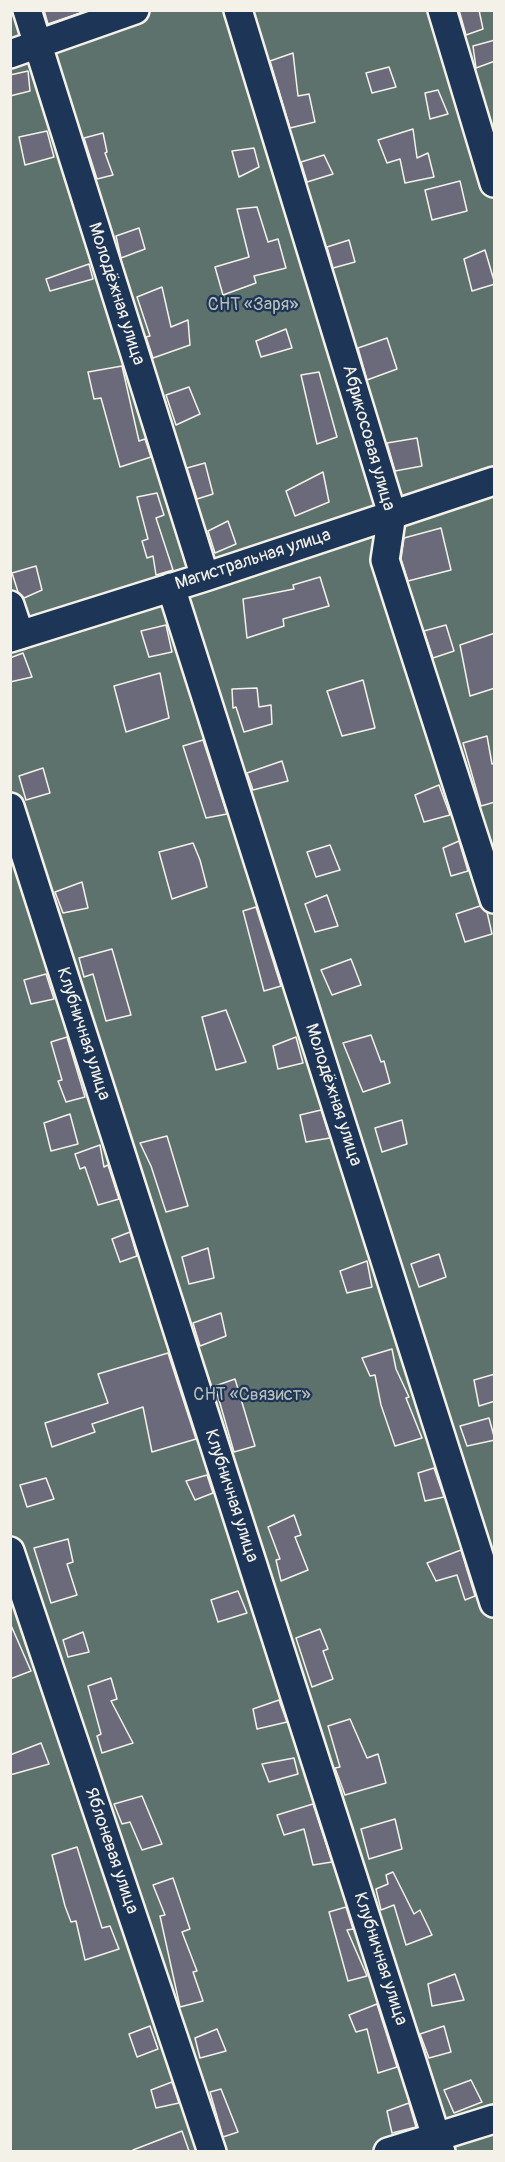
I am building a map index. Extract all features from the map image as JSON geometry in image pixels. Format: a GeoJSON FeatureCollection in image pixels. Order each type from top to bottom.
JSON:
{"type":"FeatureCollection","features":[{"type":"Feature","properties":{"kind":"street","name":"Молодёжная улица"},"geometry":{"type":"LineString","coordinates":[[27,10],[205,577]]}},
{"type":"Feature","properties":{"kind":"street"},"geometry":{"type":"LineString","coordinates":[[10,54],[135,10]]}},
{"type":"Feature","properties":{"kind":"street","name":"Абрикосовая улица"},"geometry":{"type":"LineString","coordinates":[[238,10],[392,514],[385,560],[495,899]]}},
{"type":"Feature","properties":{"kind":"street"},"geometry":{"type":"LineString","coordinates":[[442,10],[495,183]]}},
{"type":"Feature","properties":{"kind":"street","name":"Магистральная улица"},"geometry":{"type":"LineString","coordinates":[[15,636],[205,577],[495,481]]}},
{"type":"Feature","properties":{"kind":"street","name":"Молодёжная улица"},"geometry":{"type":"LineString","coordinates":[[171,587],[495,1603]]}},
{"type":"Feature","properties":{"kind":"street"},"geometry":{"type":"LineString","coordinates":[[10,605],[15,636]]}},
{"type":"Feature","properties":{"kind":"street","name":"Клубничная улица"},"geometry":{"type":"LineString","coordinates":[[10,807],[439,2144]]}},
{"type":"Feature","properties":{"kind":"street","name":"Яблоневая улица"},"geometry":{"type":"LineString","coordinates":[[10,1551],[212,2151]]}},
{"type":"Feature","properties":{"kind":"street"},"geometry":{"type":"LineString","coordinates":[[388,2151],[439,2144],[495,2119]]}},
{"type":"Feature","properties":{"kind":"green space","name":"СНТ «Связист»"},"geometry":{"type":"Polygon","coordinates":[[[11,11],[494,11],[494,2151],[11,2152],[11,11]]]}},
{"type":"Feature","properties":{"kind":"building"},"geometry":{"type":"Polygon","coordinates":[[[44,10],[86,10],[86,11],[48,24],[44,10]]]}},
{"type":"Feature","properties":{"kind":"building"},"geometry":{"type":"Polygon","coordinates":[[[459,10],[479,10],[483,29],[466,35],[459,10]]]}},
{"type":"Feature","properties":{"kind":"building"},"geometry":{"type":"Polygon","coordinates":[[[495,40],[495,61],[476,68],[473,46],[495,40]]]}},
{"type":"Feature","properties":{"kind":"building"},"geometry":{"type":"Polygon","coordinates":[[[293,53],[298,96],[309,94],[315,122],[290,128],[270,61],[293,53]]]}},
{"type":"Feature","properties":{"kind":"building"},"geometry":{"type":"Polygon","coordinates":[[[389,67],[396,87],[372,93],[366,73],[389,67]]]}},
{"type":"Feature","properties":{"kind":"building"},"geometry":{"type":"Polygon","coordinates":[[[28,71],[30,91],[10,96],[10,75],[28,71]]]}},
{"type":"Feature","properties":{"kind":"building"},"geometry":{"type":"Polygon","coordinates":[[[438,90],[448,114],[430,119],[425,93],[438,90]]]}},
{"type":"Feature","properties":{"kind":"building"},"geometry":{"type":"Polygon","coordinates":[[[413,129],[417,158],[428,153],[434,177],[405,183],[400,159],[387,163],[378,140],[413,129]]]}},
{"type":"Feature","properties":{"kind":"building"},"geometry":{"type":"Polygon","coordinates":[[[47,131],[54,157],[25,165],[19,137],[47,131]]]}},
{"type":"Feature","properties":{"kind":"building"},"geometry":{"type":"Polygon","coordinates":[[[103,133],[107,152],[105,153],[113,175],[97,179],[84,138],[103,133]]]}},
{"type":"Feature","properties":{"kind":"building"},"geometry":{"type":"Polygon","coordinates":[[[254,148],[259,167],[239,177],[232,151],[254,148]]]}},
{"type":"Feature","properties":{"kind":"building"},"geometry":{"type":"Polygon","coordinates":[[[324,155],[333,174],[307,182],[301,162],[324,155]]]}},
{"type":"Feature","properties":{"kind":"building"},"geometry":{"type":"Polygon","coordinates":[[[460,181],[467,211],[432,220],[425,190],[460,181]]]}},
{"type":"Feature","properties":{"kind":"building"},"geometry":{"type":"Polygon","coordinates":[[[257,207],[268,242],[278,239],[286,268],[254,276],[256,283],[223,295],[215,267],[249,257],[237,209],[257,207]]]}},
{"type":"Feature","properties":{"kind":"building"},"geometry":{"type":"Polygon","coordinates":[[[139,228],[145,249],[121,258],[116,236],[139,228]]]}},
{"type":"Feature","properties":{"kind":"building"},"geometry":{"type":"Polygon","coordinates":[[[349,240],[355,262],[333,268],[327,247],[349,240]]]}},
{"type":"Feature","properties":{"kind":"building"},"geometry":{"type":"Polygon","coordinates":[[[485,250],[495,284],[472,291],[464,259],[485,250]]]}},
{"type":"Feature","properties":{"kind":"building"},"geometry":{"type":"Polygon","coordinates":[[[89,264],[93,279],[50,291],[46,279],[89,264]]]}},
{"type":"Feature","properties":{"kind":"building"},"geometry":{"type":"Polygon","coordinates":[[[162,287],[171,327],[188,320],[190,345],[153,358],[146,337],[150,336],[137,297],[162,287]]]}},
{"type":"Feature","properties":{"kind":"building"},"geometry":{"type":"Polygon","coordinates":[[[286,329],[292,348],[261,357],[256,341],[286,329]]]}},
{"type":"Feature","properties":{"kind":"building"},"geometry":{"type":"Polygon","coordinates":[[[387,338],[397,369],[367,380],[358,348],[387,338]]]}},
{"type":"Feature","properties":{"kind":"building"},"geometry":{"type":"Polygon","coordinates":[[[122,366],[139,441],[145,439],[151,457],[120,467],[101,398],[94,399],[88,372],[122,366]]]}},
{"type":"Feature","properties":{"kind":"building"},"geometry":{"type":"Polygon","coordinates":[[[319,372],[337,437],[317,444],[301,375],[319,372]]]}},
{"type":"Feature","properties":{"kind":"building"},"geometry":{"type":"Polygon","coordinates":[[[189,387],[200,414],[176,425],[166,395],[189,387]]]}},
{"type":"Feature","properties":{"kind":"building"},"geometry":{"type":"Polygon","coordinates":[[[417,438],[422,466],[395,471],[387,443],[417,438]]]}},
{"type":"Feature","properties":{"kind":"building"},"geometry":{"type":"Polygon","coordinates":[[[205,463],[213,494],[197,499],[187,468],[205,463]]]}},
{"type":"Feature","properties":{"kind":"building"},"geometry":{"type":"Polygon","coordinates":[[[323,472],[329,502],[295,516],[286,491],[323,472]]]}},
{"type":"Feature","properties":{"kind":"building"},"geometry":{"type":"Polygon","coordinates":[[[157,493],[164,515],[156,518],[173,570],[156,575],[153,556],[147,558],[142,541],[148,539],[137,497],[157,493]]]}},
{"type":"Feature","properties":{"kind":"building"},"geometry":{"type":"Polygon","coordinates":[[[228,521],[236,544],[215,553],[208,531],[228,521]]]}},
{"type":"Feature","properties":{"kind":"building"},"geometry":{"type":"Polygon","coordinates":[[[441,528],[451,570],[408,581],[401,559],[404,538],[441,528]]]}},
{"type":"Feature","properties":{"kind":"building"},"geometry":{"type":"Polygon","coordinates":[[[36,566],[42,590],[24,598],[18,592],[12,573],[36,566]]]}},
{"type":"Feature","properties":{"kind":"building"},"geometry":{"type":"Polygon","coordinates":[[[320,577],[329,606],[283,619],[284,626],[247,638],[243,599],[294,589],[293,585],[320,577]]]}},
{"type":"Feature","properties":{"kind":"building"},"geometry":{"type":"Polygon","coordinates":[[[166,625],[172,652],[149,657],[141,631],[166,625]]]}},
{"type":"Feature","properties":{"kind":"building"},"geometry":{"type":"Polygon","coordinates":[[[446,625],[454,651],[433,658],[424,631],[446,625]]]}},
{"type":"Feature","properties":{"kind":"building"},"geometry":{"type":"Polygon","coordinates":[[[495,633],[495,688],[470,696],[460,645],[495,633]]]}},
{"type":"Feature","properties":{"kind":"building"},"geometry":{"type":"Polygon","coordinates":[[[23,653],[32,677],[10,682],[10,658],[23,653]]]}},
{"type":"Feature","properties":{"kind":"building"},"geometry":{"type":"Polygon","coordinates":[[[160,673],[169,718],[126,732],[114,686],[160,673]]]}},
{"type":"Feature","properties":{"kind":"building"},"geometry":{"type":"Polygon","coordinates":[[[363,680],[375,728],[342,736],[327,691],[363,680]]]}},
{"type":"Feature","properties":{"kind":"building"},"geometry":{"type":"Polygon","coordinates":[[[257,688],[259,707],[271,705],[272,724],[244,732],[236,707],[233,708],[232,689],[257,688]]]}},
{"type":"Feature","properties":{"kind":"building"},"geometry":{"type":"Polygon","coordinates":[[[487,736],[492,764],[495,763],[495,802],[481,806],[463,743],[487,736]]]}},
{"type":"Feature","properties":{"kind":"building"},"geometry":{"type":"Polygon","coordinates":[[[203,740],[227,814],[206,818],[183,746],[203,740]]]}},
{"type":"Feature","properties":{"kind":"building"},"geometry":{"type":"Polygon","coordinates":[[[282,761],[288,781],[253,790],[247,773],[282,761]]]}},
{"type":"Feature","properties":{"kind":"building"},"geometry":{"type":"Polygon","coordinates":[[[43,768],[50,793],[26,800],[19,776],[43,768]]]}},
{"type":"Feature","properties":{"kind":"building"},"geometry":{"type":"Polygon","coordinates":[[[439,785],[450,815],[424,822],[415,795],[439,785]]]}},
{"type":"Feature","properties":{"kind":"building"},"geometry":{"type":"Polygon","coordinates":[[[459,841],[468,871],[451,876],[443,848],[459,841]]]}},
{"type":"Feature","properties":{"kind":"building"},"geometry":{"type":"Polygon","coordinates":[[[193,843],[207,887],[172,899],[159,852],[193,843]]]}},
{"type":"Feature","properties":{"kind":"building"},"geometry":{"type":"Polygon","coordinates":[[[330,845],[340,870],[316,877],[307,852],[330,845]]]}},
{"type":"Feature","properties":{"kind":"building"},"geometry":{"type":"Polygon","coordinates":[[[82,882],[88,908],[63,913],[55,892],[82,882]]]}},
{"type":"Feature","properties":{"kind":"building"},"geometry":{"type":"Polygon","coordinates":[[[327,895],[338,926],[315,932],[305,904],[327,895]]]}},
{"type":"Feature","properties":{"kind":"building"},"geometry":{"type":"Polygon","coordinates":[[[480,906],[487,912],[492,934],[465,942],[456,914],[480,906]]]}},
{"type":"Feature","properties":{"kind":"building"},"geometry":{"type":"Polygon","coordinates":[[[256,907],[281,986],[264,991],[243,911],[256,907]]]}},
{"type":"Feature","properties":{"kind":"building"},"geometry":{"type":"Polygon","coordinates":[[[112,949],[131,1015],[106,1021],[93,974],[84,977],[79,958],[112,949]]]}},
{"type":"Feature","properties":{"kind":"building"},"geometry":{"type":"Polygon","coordinates":[[[351,959],[361,985],[332,995],[321,970],[351,959]]]}},
{"type":"Feature","properties":{"kind":"building"},"geometry":{"type":"Polygon","coordinates":[[[46,974],[54,999],[31,1004],[24,980],[46,974]]]}},
{"type":"Feature","properties":{"kind":"building"},"geometry":{"type":"Polygon","coordinates":[[[226,1010],[246,1062],[216,1070],[202,1017],[226,1010]]]}},
{"type":"Feature","properties":{"kind":"building"},"geometry":{"type":"Polygon","coordinates":[[[371,1035],[381,1062],[384,1061],[390,1083],[363,1092],[343,1043],[371,1035]]]}},
{"type":"Feature","properties":{"kind":"building"},"geometry":{"type":"Polygon","coordinates":[[[67,1037],[85,1097],[66,1102],[58,1081],[62,1080],[51,1042],[67,1037]]]}},
{"type":"Feature","properties":{"kind":"building"},"geometry":{"type":"Polygon","coordinates":[[[296,1037],[303,1063],[278,1069],[273,1046],[296,1037]]]}},
{"type":"Feature","properties":{"kind":"building"},"geometry":{"type":"Polygon","coordinates":[[[321,1110],[330,1138],[306,1142],[300,1115],[321,1110]]]}},
{"type":"Feature","properties":{"kind":"building"},"geometry":{"type":"Polygon","coordinates":[[[70,1114],[78,1144],[51,1151],[44,1123],[70,1114]]]}},
{"type":"Feature","properties":{"kind":"building"},"geometry":{"type":"Polygon","coordinates":[[[402,1120],[407,1144],[382,1152],[375,1128],[402,1120]]]}},
{"type":"Feature","properties":{"kind":"building"},"geometry":{"type":"Polygon","coordinates":[[[167,1136],[188,1206],[166,1212],[151,1166],[140,1143],[167,1136]]]}},
{"type":"Feature","properties":{"kind":"building"},"geometry":{"type":"Polygon","coordinates":[[[100,1145],[104,1167],[108,1165],[119,1199],[98,1205],[85,1167],[80,1169],[75,1154],[100,1145]]]}},
{"type":"Feature","properties":{"kind":"building"},"geometry":{"type":"Polygon","coordinates":[[[130,1232],[137,1256],[120,1262],[112,1239],[130,1232]]]}},
{"type":"Feature","properties":{"kind":"building"},"geometry":{"type":"Polygon","coordinates":[[[208,1248],[214,1278],[189,1284],[182,1257],[208,1248]]]}},
{"type":"Feature","properties":{"kind":"building"},"geometry":{"type":"Polygon","coordinates":[[[439,1254],[446,1277],[419,1287],[411,1264],[439,1254]]]}},
{"type":"Feature","properties":{"kind":"building"},"geometry":{"type":"Polygon","coordinates":[[[367,1261],[372,1287],[347,1293],[340,1271],[367,1261]]]}},
{"type":"Feature","properties":{"kind":"building"},"geometry":{"type":"Polygon","coordinates":[[[221,1313],[226,1336],[200,1346],[193,1323],[221,1313]]]}},
{"type":"Feature","properties":{"kind":"building"},"geometry":{"type":"Polygon","coordinates":[[[392,1349],[396,1369],[409,1397],[406,1398],[422,1438],[395,1446],[381,1405],[375,1375],[370,1376],[362,1358],[392,1349]]]}},
{"type":"Feature","properties":{"kind":"building"},"geometry":{"type":"Polygon","coordinates":[[[168,1353],[196,1439],[152,1452],[143,1407],[92,1424],[95,1432],[52,1447],[45,1423],[108,1403],[98,1374],[168,1353]]]}},
{"type":"Feature","properties":{"kind":"building"},"geometry":{"type":"Polygon","coordinates":[[[495,1374],[495,1401],[479,1406],[474,1380],[495,1374]]]}},
{"type":"Feature","properties":{"kind":"building"},"geometry":{"type":"Polygon","coordinates":[[[235,1379],[255,1446],[234,1452],[215,1386],[235,1379]]]}},
{"type":"Feature","properties":{"kind":"building"},"geometry":{"type":"Polygon","coordinates":[[[489,1418],[495,1440],[467,1446],[460,1426],[489,1418]]]}},
{"type":"Feature","properties":{"kind":"building"},"geometry":{"type":"Polygon","coordinates":[[[434,1468],[444,1497],[425,1501],[418,1473],[434,1468]]]}},
{"type":"Feature","properties":{"kind":"building"},"geometry":{"type":"Polygon","coordinates":[[[207,1475],[213,1493],[195,1500],[186,1481],[207,1475]]]}},
{"type":"Feature","properties":{"kind":"building"},"geometry":{"type":"Polygon","coordinates":[[[46,1478],[54,1499],[27,1507],[20,1485],[46,1478]]]}},
{"type":"Feature","properties":{"kind":"building"},"geometry":{"type":"Polygon","coordinates":[[[294,1515],[301,1535],[295,1537],[308,1570],[281,1581],[276,1560],[280,1559],[268,1527],[294,1515]]]}},
{"type":"Feature","properties":{"kind":"building"},"geometry":{"type":"Polygon","coordinates":[[[68,1539],[73,1562],[67,1564],[77,1595],[51,1603],[34,1548],[68,1539]]]}},
{"type":"Feature","properties":{"kind":"building"},"geometry":{"type":"Polygon","coordinates":[[[461,1550],[475,1596],[465,1600],[457,1575],[436,1581],[427,1563],[461,1550]]]}},
{"type":"Feature","properties":{"kind":"building"},"geometry":{"type":"Polygon","coordinates":[[[238,1591],[247,1613],[218,1622],[211,1600],[238,1591]]]}},
{"type":"Feature","properties":{"kind":"building"},"geometry":{"type":"Polygon","coordinates":[[[10,1623],[31,1671],[10,1679],[10,1623]]]}},
{"type":"Feature","properties":{"kind":"building"},"geometry":{"type":"Polygon","coordinates":[[[320,1629],[328,1649],[323,1651],[333,1679],[312,1687],[296,1638],[320,1629]]]}},
{"type":"Feature","properties":{"kind":"building"},"geometry":{"type":"Polygon","coordinates":[[[83,1632],[89,1652],[68,1657],[63,1640],[83,1632]]]}},
{"type":"Feature","properties":{"kind":"building"},"geometry":{"type":"Polygon","coordinates":[[[111,1678],[117,1699],[111,1701],[133,1743],[102,1753],[97,1736],[101,1734],[88,1686],[111,1678]]]}},
{"type":"Feature","properties":{"kind":"building"},"geometry":{"type":"Polygon","coordinates":[[[279,1700],[287,1722],[257,1729],[253,1709],[279,1700]]]}},
{"type":"Feature","properties":{"kind":"building"},"geometry":{"type":"Polygon","coordinates":[[[350,1719],[367,1758],[378,1754],[386,1783],[345,1795],[335,1768],[340,1767],[328,1726],[350,1719]]]}},
{"type":"Feature","properties":{"kind":"building"},"geometry":{"type":"Polygon","coordinates":[[[41,1743],[49,1764],[10,1775],[10,1755],[41,1743]]]}},
{"type":"Feature","properties":{"kind":"building"},"geometry":{"type":"Polygon","coordinates":[[[294,1758],[298,1774],[269,1782],[262,1764],[294,1758]]]}},
{"type":"Feature","properties":{"kind":"building"},"geometry":{"type":"Polygon","coordinates":[[[142,1796],[162,1844],[142,1850],[130,1822],[122,1824],[114,1804],[142,1796]]]}},
{"type":"Feature","properties":{"kind":"building"},"geometry":{"type":"Polygon","coordinates":[[[313,1804],[332,1862],[313,1865],[304,1829],[284,1835],[277,1815],[313,1804]]]}},
{"type":"Feature","properties":{"kind":"building"},"geometry":{"type":"Polygon","coordinates":[[[395,1819],[402,1849],[369,1859],[361,1829],[395,1819]]]}},
{"type":"Feature","properties":{"kind":"building"},"geometry":{"type":"Polygon","coordinates":[[[77,1847],[102,1928],[110,1926],[119,1949],[85,1960],[76,1921],[71,1922],[65,1906],[52,1855],[77,1847]]]}},
{"type":"Feature","properties":{"kind":"building"},"geometry":{"type":"Polygon","coordinates":[[[393,1872],[414,1914],[420,1910],[432,1935],[406,1945],[394,1905],[381,1910],[376,1889],[388,1884],[386,1875],[393,1872]]]}},
{"type":"Feature","properties":{"kind":"building"},"geometry":{"type":"Polygon","coordinates":[[[173,1878],[190,1929],[182,1932],[197,1971],[193,1972],[203,2001],[180,2007],[160,1916],[165,1915],[153,1885],[173,1878]]]}},
{"type":"Feature","properties":{"kind":"building"},"geometry":{"type":"Polygon","coordinates":[[[346,1907],[353,1929],[347,1930],[367,1976],[348,1981],[329,1912],[346,1907]]]}},
{"type":"Feature","properties":{"kind":"building"},"geometry":{"type":"Polygon","coordinates":[[[455,1974],[464,2000],[432,2006],[428,1984],[455,1974]]]}},
{"type":"Feature","properties":{"kind":"building"},"geometry":{"type":"Polygon","coordinates":[[[377,2004],[397,2067],[378,2073],[367,2029],[356,2032],[349,2015],[377,2004]]]}},
{"type":"Feature","properties":{"kind":"building"},"geometry":{"type":"Polygon","coordinates":[[[150,2026],[158,2049],[137,2057],[129,2034],[150,2026]]]}},
{"type":"Feature","properties":{"kind":"building"},"geometry":{"type":"Polygon","coordinates":[[[444,2026],[451,2052],[429,2058],[420,2034],[444,2026]]]}},
{"type":"Feature","properties":{"kind":"building"},"geometry":{"type":"Polygon","coordinates":[[[217,2029],[226,2051],[200,2058],[195,2038],[217,2029]]]}},
{"type":"Feature","properties":{"kind":"building"},"geometry":{"type":"Polygon","coordinates":[[[471,2080],[482,2102],[454,2113],[444,2090],[471,2080]]]}},
{"type":"Feature","properties":{"kind":"building"},"geometry":{"type":"Polygon","coordinates":[[[172,2082],[179,2103],[156,2108],[151,2090],[172,2082]]]}},
{"type":"Feature","properties":{"kind":"building"},"geometry":{"type":"Polygon","coordinates":[[[221,2089],[238,2132],[223,2137],[210,2092],[221,2089]]]}},
{"type":"Feature","properties":{"kind":"building"},"geometry":{"type":"Polygon","coordinates":[[[409,2103],[416,2127],[392,2133],[387,2111],[409,2103]]]}},
{"type":"Feature","properties":{"kind":"building"},"geometry":{"type":"Polygon","coordinates":[[[182,2131],[189,2151],[133,2151],[133,2150],[182,2131]]]}},
{"type":"Feature","properties":{"kind":"park label","name":"СНТ «Заря»"},"geometry":{"type":"Point","coordinates":[253,305]}}]}
